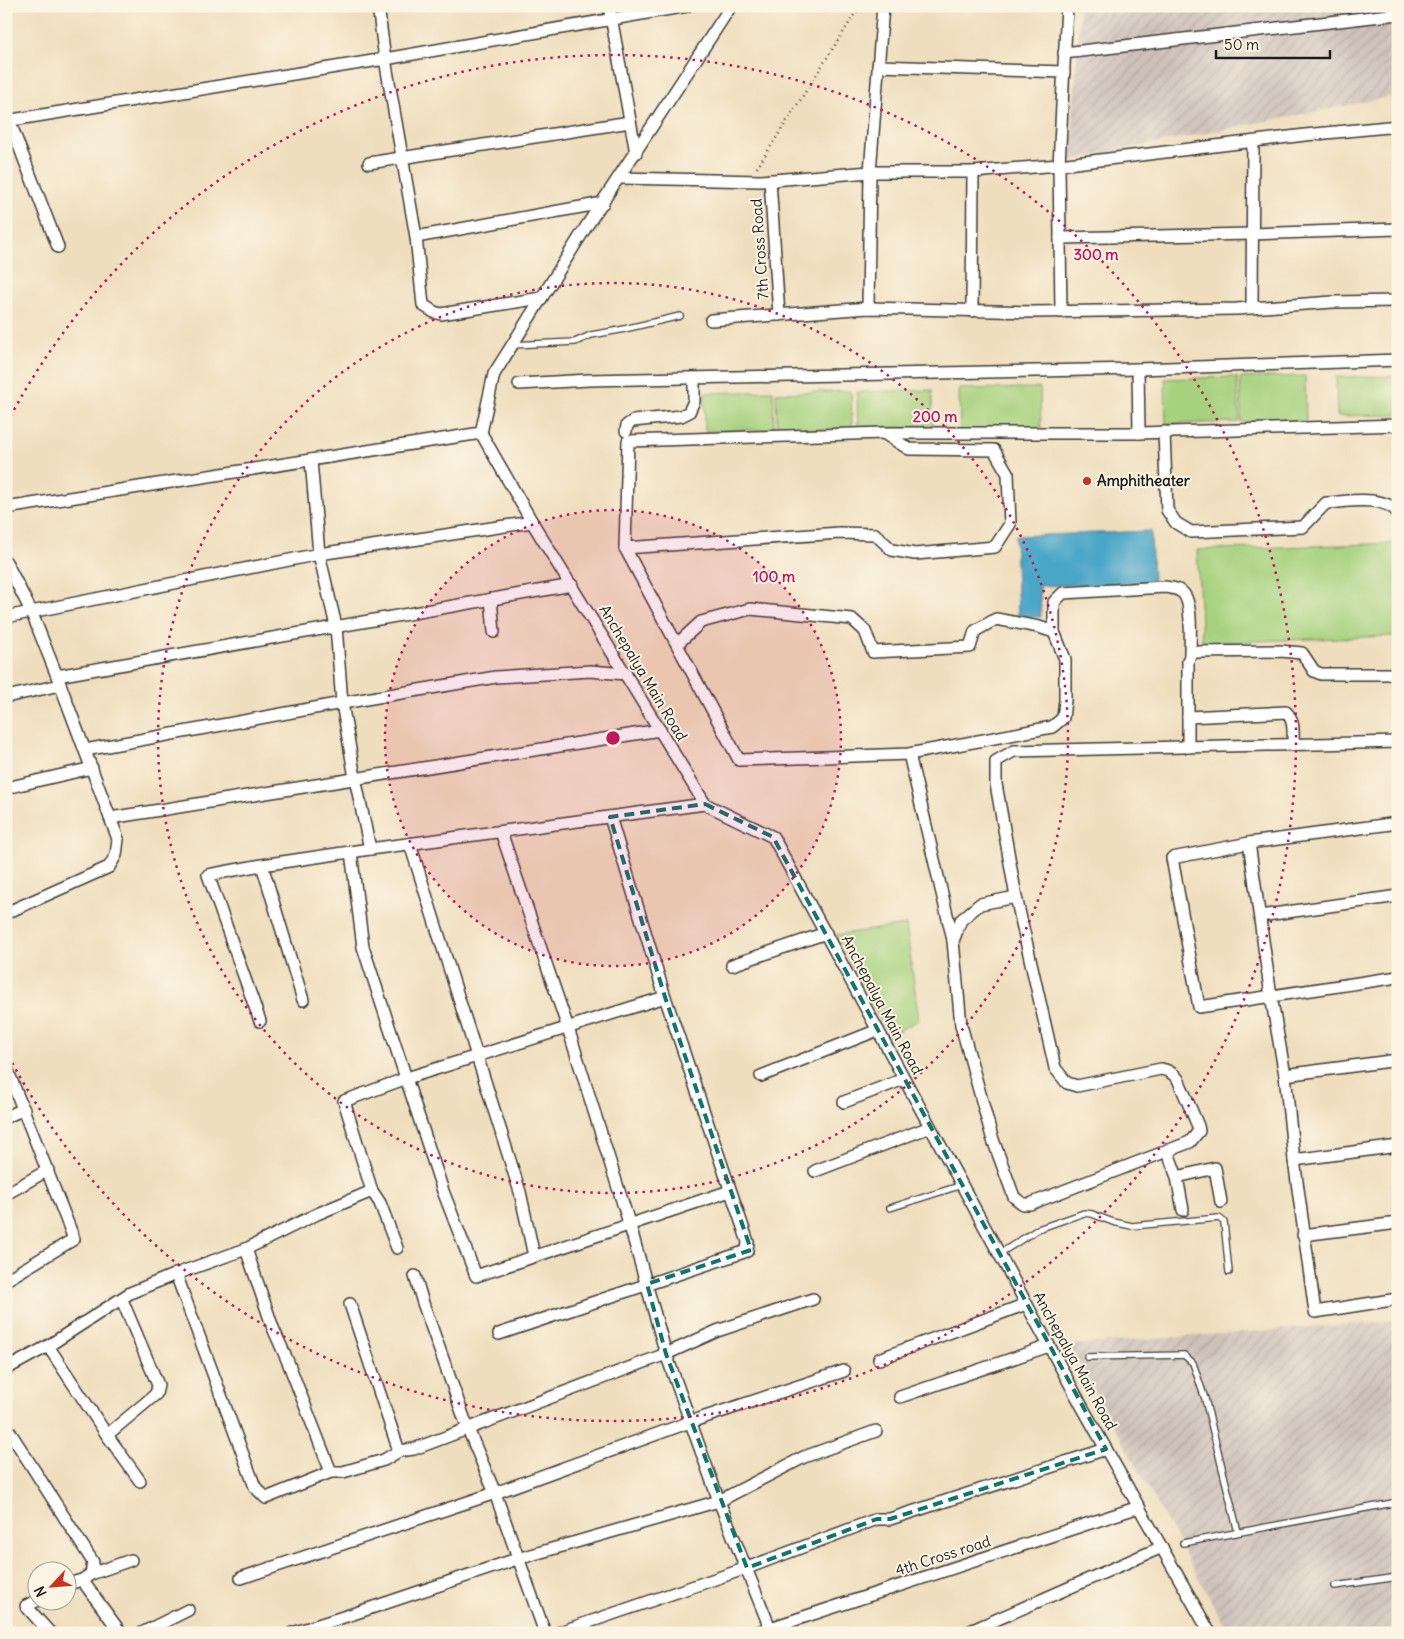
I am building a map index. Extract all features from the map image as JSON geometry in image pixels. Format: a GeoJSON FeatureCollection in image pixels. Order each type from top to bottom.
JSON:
{"type":"FeatureCollection","features":[{"type":"Feature","properties":{"kind":"street"},"geometry":{"type":"LineString","coordinates":[[378,6],[385,59],[416,238],[423,305],[441,314],[541,298]]}},
{"type":"Feature","properties":{"kind":"street"},"geometry":{"type":"LineString","coordinates":[[609,6],[636,153]]}},
{"type":"Feature","properties":{"kind":"street"},"geometry":{"type":"LineString","coordinates":[[58,247],[8,121],[385,59],[687,6]]}},
{"type":"Feature","properties":{"kind":"street"},"geometry":{"type":"LineString","coordinates":[[6,508],[481,433],[494,374],[541,298],[731,6]]}},
{"type":"Feature","properties":{"kind":"street"},"geometry":{"type":"LineString","coordinates":[[868,308],[870,172],[883,6]]}},
{"type":"Feature","properties":{"kind":"street"},"geometry":{"type":"LineString","coordinates":[[1061,312],[1059,165],[1066,6]]}},
{"type":"Feature","properties":{"kind":"street"},"geometry":{"type":"LineString","coordinates":[[1064,53],[1398,14]]}},
{"type":"Feature","properties":{"kind":"street"},"geometry":{"type":"LineString","coordinates":[[878,66],[1064,72]]}},
{"type":"Feature","properties":{"kind":"street"},"geometry":{"type":"LineString","coordinates":[[369,163],[630,122]]}},
{"type":"Feature","properties":{"kind":"street"},"geometry":{"type":"LineString","coordinates":[[619,178],[770,180],[870,172],[973,172],[1059,165],[1398,126]]}},
{"type":"Feature","properties":{"kind":"street"},"geometry":{"type":"LineString","coordinates":[[1252,307],[1253,142]]}},
{"type":"Feature","properties":{"kind":"street"},"geometry":{"type":"LineString","coordinates":[[972,311],[973,172]]}},
{"type":"Feature","properties":{"kind":"street","name":"7th Cross Road"},"geometry":{"type":"LineString","coordinates":[[770,180],[779,315]]}},
{"type":"Feature","properties":{"kind":"street"},"geometry":{"type":"LineString","coordinates":[[416,238],[603,203]]}},
{"type":"Feature","properties":{"kind":"street"},"geometry":{"type":"LineString","coordinates":[[1060,238],[1398,229]]}},
{"type":"Feature","properties":{"kind":"street"},"geometry":{"type":"LineString","coordinates":[[710,320],[868,308],[1061,312],[1398,301]]}},
{"type":"Feature","properties":{"kind":"street"},"geometry":{"type":"LineString","coordinates":[[519,384],[589,380],[1138,369],[1398,360]]}},
{"type":"Feature","properties":{"kind":"street"},"geometry":{"type":"LineString","coordinates":[[1138,369],[1139,433]]}},
{"type":"Feature","properties":{"kind":"street"},"geometry":{"type":"LineString","coordinates":[[626,431],[628,425],[633,421],[681,416],[689,412],[694,401],[694,378]]}},
{"type":"Feature","properties":{"kind":"street"},"geometry":{"type":"LineString","coordinates":[[1188,747],[1188,661],[1190,656],[1188,602],[1184,594],[1176,588],[1164,587],[1063,593],[1054,602],[1054,632],[1065,659],[1065,700],[1063,718],[1052,727],[909,754],[739,760],[625,548],[628,441],[884,433],[1139,433],[1398,425]]}},
{"type":"Feature","properties":{"kind":"street"},"geometry":{"type":"LineString","coordinates":[[1164,432],[1167,510],[1176,523],[1191,532],[1303,527],[1326,503],[1380,500],[1394,508],[1398,513]]}},
{"type":"Feature","properties":{"kind":"street","name":"Anchepalya Main Road"},"geometry":{"type":"LineString","coordinates":[[481,433],[532,522],[705,804],[773,837],[1049,1346],[1210,1633]]}},
{"type":"Feature","properties":{"kind":"street"},"geometry":{"type":"LineString","coordinates":[[625,548],[840,534],[875,534],[892,550],[915,554],[996,547],[1010,524],[1008,474],[994,450],[909,449],[884,433]]}},
{"type":"Feature","properties":{"kind":"street"},"geometry":{"type":"LineString","coordinates":[[311,460],[319,554],[336,626],[342,703],[370,849]]}},
{"type":"Feature","properties":{"kind":"street"},"geometry":{"type":"LineString","coordinates":[[6,617],[319,554],[532,522]]}},
{"type":"Feature","properties":{"kind":"street"},"geometry":{"type":"LineString","coordinates":[[6,562],[31,611],[59,680],[118,839],[116,855],[109,867],[6,913]]}},
{"type":"Feature","properties":{"kind":"street"},"geometry":{"type":"LineString","coordinates":[[6,697],[59,680],[336,626],[572,585]]}},
{"type":"Feature","properties":{"kind":"street"},"geometry":{"type":"LineString","coordinates":[[491,599],[494,632]]}},
{"type":"Feature","properties":{"kind":"street"},"geometry":{"type":"LineString","coordinates":[[677,644],[701,622],[750,609],[852,619],[865,631],[873,652],[970,647],[976,631],[996,619],[1040,627],[1054,632]]}},
{"type":"Feature","properties":{"kind":"street"},"geometry":{"type":"LineString","coordinates":[[1190,656],[1195,652],[1294,652],[1302,653],[1314,671],[1320,674],[1398,673]]}},
{"type":"Feature","properties":{"kind":"street"},"geometry":{"type":"LineString","coordinates":[[85,750],[496,677],[590,671],[626,674]]}},
{"type":"Feature","properties":{"kind":"street"},"geometry":{"type":"LineString","coordinates":[[1188,717],[1286,712],[1292,722],[1293,745]]}},
{"type":"Feature","properties":{"kind":"street"},"geometry":{"type":"LineString","coordinates":[[110,818],[660,730]]}},
{"type":"Feature","properties":{"kind":"street"},"geometry":{"type":"LineString","coordinates":[[909,754],[953,941],[961,1025],[992,1136],[1014,1197],[1023,1204],[1030,1204],[1190,1142],[1199,1131],[1174,1074],[1160,1068],[1077,1086],[1067,1083],[1055,1068],[1016,897],[996,784],[996,762],[1014,751],[1398,742]]}},
{"type":"Feature","properties":{"kind":"street"},"geometry":{"type":"LineString","coordinates":[[6,788],[92,768]]}},
{"type":"Feature","properties":{"kind":"street"},"geometry":{"type":"LineString","coordinates":[[260,1021],[208,875],[262,864],[705,804]]}},
{"type":"Feature","properties":{"kind":"street"},"geometry":{"type":"LineString","coordinates":[[499,1334],[747,1251],[748,1242],[665,997],[610,817]]}},
{"type":"Feature","properties":{"kind":"street"},"geometry":{"type":"LineString","coordinates":[[1398,822],[1249,843],[1172,858],[1198,1007],[1398,977]]}},
{"type":"Feature","properties":{"kind":"street"},"geometry":{"type":"LineString","coordinates":[[500,832],[568,1028],[630,1226],[666,1354],[719,1501],[771,1630]]}},
{"type":"Feature","properties":{"kind":"street"},"geometry":{"type":"LineString","coordinates":[[1249,843],[1271,996],[1285,1075],[1294,1160],[1315,1312],[1398,1299]]}},
{"type":"Feature","properties":{"kind":"street"},"geometry":{"type":"LineString","coordinates":[[410,844],[520,1192],[534,1256]]}},
{"type":"Feature","properties":{"kind":"street"},"geometry":{"type":"LineString","coordinates":[[351,852],[363,947],[443,1191],[476,1276],[730,1191]]}},
{"type":"Feature","properties":{"kind":"street"},"geometry":{"type":"LineString","coordinates":[[262,864],[303,1000]]}},
{"type":"Feature","properties":{"kind":"street"},"geometry":{"type":"LineString","coordinates":[[1260,916],[1398,896]]}},
{"type":"Feature","properties":{"kind":"street"},"geometry":{"type":"LineString","coordinates":[[953,941],[960,920],[980,904],[1016,897]]}},
{"type":"Feature","properties":{"kind":"street"},"geometry":{"type":"LineString","coordinates":[[732,965],[826,934]]}},
{"type":"Feature","properties":{"kind":"street"},"geometry":{"type":"LineString","coordinates":[[397,1248],[380,1203],[372,1192],[344,1101],[407,1078],[665,997]]}},
{"type":"Feature","properties":{"kind":"street"},"geometry":{"type":"LineString","coordinates":[[761,1076],[878,1030]]}},
{"type":"Feature","properties":{"kind":"street"},"geometry":{"type":"LineString","coordinates":[[1285,1075],[1398,1060]]}},
{"type":"Feature","properties":{"kind":"street"},"geometry":{"type":"LineString","coordinates":[[6,1066],[74,1238],[6,1280]]}},
{"type":"Feature","properties":{"kind":"street"},"geometry":{"type":"LineString","coordinates":[[844,1102],[904,1078]]}},
{"type":"Feature","properties":{"kind":"street"},"geometry":{"type":"LineString","coordinates":[[6,1117],[24,1109]]}},
{"type":"Feature","properties":{"kind":"street"},"geometry":{"type":"LineString","coordinates":[[816,1171],[930,1127]]}},
{"type":"Feature","properties":{"kind":"street"},"geometry":{"type":"LineString","coordinates":[[1294,1160],[1398,1146]]}},
{"type":"Feature","properties":{"kind":"street"},"geometry":{"type":"LineString","coordinates":[[1167,1150],[1177,1177],[1183,1210]]}},
{"type":"Feature","properties":{"kind":"street"},"geometry":{"type":"LineString","coordinates":[[1177,1177],[1215,1168],[1221,1202]]}},
{"type":"Feature","properties":{"kind":"street"},"geometry":{"type":"LineString","coordinates":[[6,1194],[48,1170]]}},
{"type":"Feature","properties":{"kind":"street"},"geometry":{"type":"LineString","coordinates":[[6,1369],[48,1346],[122,1300],[130,1293],[246,1248],[317,1214],[372,1192]]}},
{"type":"Feature","properties":{"kind":"street"},"geometry":{"type":"LineString","coordinates":[[1304,1235],[1398,1223]]}},
{"type":"Feature","properties":{"kind":"street"},"geometry":{"type":"LineString","coordinates":[[246,1248],[273,1328],[331,1472]]}},
{"type":"Feature","properties":{"kind":"street"},"geometry":{"type":"LineString","coordinates":[[176,1274],[255,1487],[266,1498],[331,1472],[343,1472],[384,1460],[399,1451],[414,1449],[666,1354],[717,1331],[813,1299]]}},
{"type":"Feature","properties":{"kind":"street"},"geometry":{"type":"LineString","coordinates":[[416,1276],[423,1303],[468,1429],[495,1493],[545,1633]]}},
{"type":"Feature","properties":{"kind":"street"},"geometry":{"type":"LineString","coordinates":[[107,1434],[156,1394],[158,1385],[122,1300]]}},
{"type":"Feature","properties":{"kind":"street"},"geometry":{"type":"LineString","coordinates":[[350,1304],[399,1451]]}},
{"type":"Feature","properties":{"kind":"street"},"geometry":{"type":"LineString","coordinates":[[879,1359],[1026,1304]]}},
{"type":"Feature","properties":{"kind":"street"},"geometry":{"type":"LineString","coordinates":[[48,1346],[140,1480]]}},
{"type":"Feature","properties":{"kind":"street"},"geometry":{"type":"LineString","coordinates":[[900,1397],[1049,1346]]}},
{"type":"Feature","properties":{"kind":"street"},"geometry":{"type":"LineString","coordinates":[[241,1578],[495,1493],[690,1422],[844,1371]]}},
{"type":"Feature","properties":{"kind":"street"},"geometry":{"type":"LineString","coordinates":[[6,1426],[93,1562],[86,1577]]}},
{"type":"Feature","properties":{"kind":"street"},"geometry":{"type":"LineString","coordinates":[[293,1633],[517,1558],[719,1501],[804,1457],[876,1431]]}},
{"type":"Feature","properties":{"kind":"street"},"geometry":{"type":"LineString","coordinates":[[557,1633],[747,1568],[877,1520],[890,1519],[1106,1449]]}},
{"type":"Feature","properties":{"kind":"street","name":"4th Cross road"},"geometry":{"type":"LineString","coordinates":[[755,1633],[771,1630],[1139,1508]]}},
{"type":"Feature","properties":{"kind":"street"},"geometry":{"type":"LineString","coordinates":[[966,1633],[1162,1547]]}},
{"type":"Feature","properties":{"kind":"street"},"geometry":{"type":"LineString","coordinates":[[78,1580],[131,1560]]}},
{"type":"Feature","properties":{"kind":"street"},"geometry":{"type":"LineString","coordinates":[[86,1577],[120,1633]]}},
{"type":"Feature","properties":{"kind":"street"},"geometry":{"type":"LineString","coordinates":[[142,1633],[188,1610]]}},
{"type":"Feature","properties":{"kind":"street"},"geometry":{"type":"LineString","coordinates":[[31,1612],[50,1633]]}},
{"type":"Feature","properties":{"kind":"lane"},"geometry":{"type":"LineString","coordinates":[[512,345],[575,342],[591,335],[680,316]]}},
{"type":"Feature","properties":{"kind":"lane"},"geometry":{"type":"LineString","coordinates":[[890,1208],[962,1185]]}},
{"type":"Feature","properties":{"kind":"lane"},"geometry":{"type":"LineString","coordinates":[[999,1254],[1038,1229],[1084,1212],[1132,1226],[1219,1218],[1224,1222],[1229,1272]]}},
{"type":"Feature","properties":{"kind":"lane"},"geometry":{"type":"LineString","coordinates":[[1087,1357],[1184,1354],[1193,1363],[1238,1532]]}},
{"type":"Feature","properties":{"kind":"lane"},"geometry":{"type":"LineString","coordinates":[[1183,1543],[1398,1502]]}},
{"type":"Feature","properties":{"kind":"lane"},"geometry":{"type":"LineString","coordinates":[[1335,1586],[1398,1577]]}},
{"type":"Feature","properties":{"kind":"path"},"geometry":{"type":"LineString","coordinates":[[750,180],[860,6]]}},
{"type":"Feature","properties":{"kind":"highlighted area"},"geometry":{"type":"Polygon","coordinates":[[[705,804],[773,837],[1106,1449],[890,1519],[877,1519],[747,1568],[666,1354],[647,1284],[751,1250],[665,997],[610,817],[705,804]]]}},
{"type":"Feature","properties":{"kind":"shaded area"},"geometry":{"type":"Polygon","coordinates":[[[1080,6],[1398,6],[1398,95],[1071,160],[1080,6]]]}},
{"type":"Feature","properties":{"kind":"shaded area"},"geometry":{"type":"Polygon","coordinates":[[[1398,1321],[1398,1633],[1229,1633],[1069,1345],[1398,1321]]]}},
{"type":"Feature","properties":{"kind":"green space"},"geometry":{"type":"Polygon","coordinates":[[[1305,376],[1306,421],[1241,422],[1240,378],[1305,376]]]}},
{"type":"Feature","properties":{"kind":"green space"},"geometry":{"type":"Polygon","coordinates":[[[1398,376],[1398,415],[1337,416],[1336,377],[1398,376]]]}},
{"type":"Feature","properties":{"kind":"green space"},"geometry":{"type":"Polygon","coordinates":[[[1237,377],[1239,422],[1166,424],[1165,379],[1237,377]]]}},
{"type":"Feature","properties":{"kind":"green space"},"geometry":{"type":"Polygon","coordinates":[[[1040,388],[1041,429],[960,431],[959,389],[1040,388]]]}},
{"type":"Feature","properties":{"kind":"green space"},"geometry":{"type":"Polygon","coordinates":[[[932,390],[933,427],[858,429],[857,392],[932,390]]]}},
{"type":"Feature","properties":{"kind":"green space"},"geometry":{"type":"Polygon","coordinates":[[[773,391],[774,430],[705,431],[704,393],[773,391]]]}},
{"type":"Feature","properties":{"kind":"green space"},"geometry":{"type":"Polygon","coordinates":[[[851,391],[852,429],[777,430],[776,393],[851,391]]]}},
{"type":"Feature","properties":{"kind":"green space"},"geometry":{"type":"Polygon","coordinates":[[[1398,543],[1398,636],[1202,643],[1197,550],[1398,543]]]}},
{"type":"Feature","properties":{"kind":"green space"},"geometry":{"type":"Polygon","coordinates":[[[906,925],[919,1020],[889,1036],[835,935],[906,925]]]}},
{"type":"Feature","properties":{"kind":"water"},"geometry":{"type":"Polygon","coordinates":[[[1151,531],[1153,582],[1040,586],[1041,617],[1018,617],[1015,536],[1151,531]]]}},
{"type":"Feature","properties":{"kind":"place","name":"Amphitheater"},"geometry":{"type":"Point","coordinates":[1087,481]}}]}
